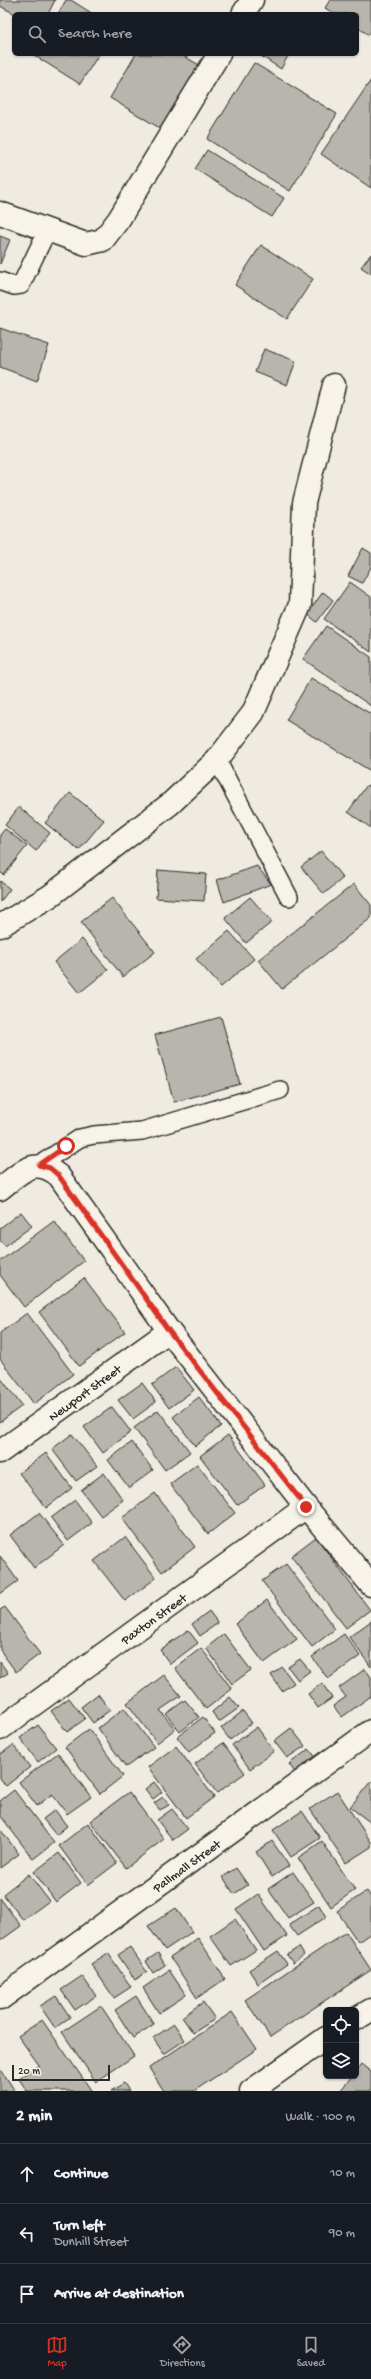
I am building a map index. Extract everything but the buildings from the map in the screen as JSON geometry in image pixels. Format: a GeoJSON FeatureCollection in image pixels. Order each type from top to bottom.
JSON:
{"type":"FeatureCollection","features":[{"type":"Feature","properties":{"kind":"street"},"geometry":{"type":"LineString","coordinates":[[245,12],[252,0]]}},
{"type":"Feature","properties":{"kind":"street"},"geometry":{"type":"LineString","coordinates":[[0,213],[86,244],[103,240],[119,219],[218,56]]}},
{"type":"Feature","properties":{"kind":"street"},"geometry":{"type":"LineString","coordinates":[[0,926],[50,896],[170,804],[217,760],[253,713],[300,605],[304,503],[334,385]]}},
{"type":"Feature","properties":{"kind":"street"},"geometry":{"type":"LineString","coordinates":[[0,1189],[30,1167],[39,1165],[50,1168],[59,1176],[169,1331],[306,1507],[371,1585]]}},
{"type":"Feature","properties":{"kind":"street","name":"Newport Street"},"geometry":{"type":"LineString","coordinates":[[0,1452],[169,1331]]}},
{"type":"Feature","properties":{"kind":"street","name":"Paxton Street"},"geometry":{"type":"LineString","coordinates":[[0,1729],[306,1507]]}},
{"type":"Feature","properties":{"kind":"street","name":"Pallmall Street"},"geometry":{"type":"LineString","coordinates":[[0,1999],[371,1731]]}},
{"type":"Feature","properties":{"kind":"street"},"geometry":{"type":"LineString","coordinates":[[359,2017],[371,2010]]}},
{"type":"Feature","properties":{"kind":"street"},"geometry":{"type":"LineString","coordinates":[[251,2091],[323,2040]]}},
{"type":"Feature","properties":{"kind":"lane"},"geometry":{"type":"LineString","coordinates":[[0,281],[14,286],[21,285],[47,231]]}},
{"type":"Feature","properties":{"kind":"lane"},"geometry":{"type":"LineString","coordinates":[[217,760],[290,897]]}},
{"type":"Feature","properties":{"kind":"lane"},"geometry":{"type":"LineString","coordinates":[[39,1165],[80,1138],[94,1135],[142,1131],[280,1090]]}},
{"type":"Feature","properties":{"kind":"route"},"geometry":{"type":"LineString","coordinates":[[66,1146],[39,1165],[50,1168],[59,1176],[169,1331],[306,1507]]}}]}
